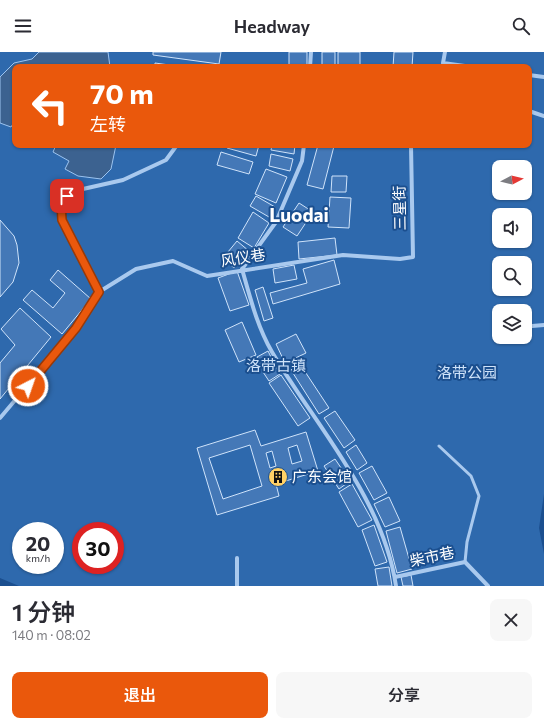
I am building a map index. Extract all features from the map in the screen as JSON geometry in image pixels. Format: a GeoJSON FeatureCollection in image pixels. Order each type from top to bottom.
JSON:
{"type":"FeatureCollection","features":[{"type":"Feature","properties":{"kind":"street"},"geometry":{"type":"LineString","coordinates":[[310,52],[310,64]]}},
{"type":"Feature","properties":{"kind":"street"},"geometry":{"type":"LineString","coordinates":[[443,64],[445,52]]}},
{"type":"Feature","properties":{"kind":"street"},"geometry":{"type":"LineString","coordinates":[[532,75],[544,77]]}},
{"type":"Feature","properties":{"kind":"street"},"geometry":{"type":"LineString","coordinates":[[532,112],[544,116]]}},
{"type":"Feature","properties":{"kind":"street"},"geometry":{"type":"LineString","coordinates":[[0,418],[76,328],[99,292],[62,220],[61,202],[74,191],[123,180],[166,160],[175,148]]}},
{"type":"Feature","properties":{"kind":"street"},"geometry":{"type":"LineString","coordinates":[[304,148],[302,161],[276,222],[242,269],[254,312],[272,351],[320,423],[377,521],[395,577],[396,586]]}},
{"type":"Feature","properties":{"kind":"street","name":"三星街"},"geometry":{"type":"LineString","coordinates":[[400,259],[413,257],[411,148]]}},
{"type":"Feature","properties":{"kind":"street","name":"风仪巷"},"geometry":{"type":"LineString","coordinates":[[99,292],[136,269],[173,261],[207,276],[242,269],[343,255],[400,259]]}},
{"type":"Feature","properties":{"kind":"street"},"geometry":{"type":"LineString","coordinates":[[532,326],[544,325]]}},
{"type":"Feature","properties":{"kind":"street"},"geometry":{"type":"LineString","coordinates":[[237,558],[237,586]]}},
{"type":"Feature","properties":{"kind":"street","name":"柴市巷"},"geometry":{"type":"LineString","coordinates":[[395,577],[465,562],[488,586]]}},
{"type":"Feature","properties":{"kind":"lane"},"geometry":{"type":"LineString","coordinates":[[439,446],[471,476],[479,496],[467,542],[465,562]]}},
{"type":"Feature","properties":{"kind":"green space","name":"洛带古镇"},"geometry":{"type":"Polygon","coordinates":[[[0,52],[544,52],[544,494],[539,528],[544,554],[544,586],[19,586],[0,578],[0,52]]]}},
{"type":"Feature","properties":{"kind":"shaded area"},"geometry":{"type":"Polygon","coordinates":[[[39,52],[108,52],[110,64],[13,64],[32,59],[39,52]]]}},
{"type":"Feature","properties":{"kind":"shaded area"},"geometry":{"type":"Polygon","coordinates":[[[12,65],[11,127],[0,123],[0,77],[12,65]]]}},
{"type":"Feature","properties":{"kind":"shaded area"},"geometry":{"type":"Polygon","coordinates":[[[55,148],[115,148],[111,169],[101,179],[78,176],[65,169],[69,161],[53,152],[55,148]]]}},
{"type":"Feature","properties":{"kind":"building"},"geometry":{"type":"Polygon","coordinates":[[[153,52],[221,52],[219,64],[153,55],[153,52]]]}},
{"type":"Feature","properties":{"kind":"building"},"geometry":{"type":"Polygon","coordinates":[[[289,52],[307,52],[307,64],[289,64],[289,52]]]}},
{"type":"Feature","properties":{"kind":"building"},"geometry":{"type":"Polygon","coordinates":[[[322,52],[335,52],[335,64],[322,64],[322,52]]]}},
{"type":"Feature","properties":{"kind":"building"},"geometry":{"type":"Polygon","coordinates":[[[338,52],[360,52],[360,64],[338,64],[338,52]]]}},
{"type":"Feature","properties":{"kind":"building"},"geometry":{"type":"Polygon","coordinates":[[[394,52],[413,52],[412,64],[393,64],[394,52]]]}},
{"type":"Feature","properties":{"kind":"building"},"geometry":{"type":"Polygon","coordinates":[[[227,148],[258,148],[256,156],[227,148]]]}},
{"type":"Feature","properties":{"kind":"building"},"geometry":{"type":"Polygon","coordinates":[[[271,148],[295,148],[294,154],[271,150],[271,148]]]}},
{"type":"Feature","properties":{"kind":"building"},"geometry":{"type":"Polygon","coordinates":[[[317,148],[333,148],[323,189],[307,185],[317,148]]]}},
{"type":"Feature","properties":{"kind":"building"},"geometry":{"type":"Polygon","coordinates":[[[221,152],[253,162],[249,174],[217,165],[221,152]]]}},
{"type":"Feature","properties":{"kind":"building"},"geometry":{"type":"Polygon","coordinates":[[[271,154],[293,159],[290,171],[269,166],[271,154]]]}},
{"type":"Feature","properties":{"kind":"building"},"geometry":{"type":"Polygon","coordinates":[[[266,169],[287,177],[276,203],[255,194],[266,169]]]}},
{"type":"Feature","properties":{"kind":"building"},"geometry":{"type":"Polygon","coordinates":[[[332,176],[347,176],[346,192],[331,192],[332,176]]]}},
{"type":"Feature","properties":{"kind":"building"},"geometry":{"type":"Polygon","coordinates":[[[256,196],[275,207],[269,217],[250,206],[256,196]]]}},
{"type":"Feature","properties":{"kind":"building"},"geometry":{"type":"Polygon","coordinates":[[[330,197],[351,198],[349,228],[328,227],[330,197]]]}},
{"type":"Feature","properties":{"kind":"building"},"geometry":{"type":"Polygon","coordinates":[[[299,203],[313,212],[297,236],[283,227],[299,203]]]}},
{"type":"Feature","properties":{"kind":"building"},"geometry":{"type":"Polygon","coordinates":[[[253,212],[269,223],[254,248],[238,238],[253,212]]]}},
{"type":"Feature","properties":{"kind":"building"},"geometry":{"type":"Polygon","coordinates":[[[0,220],[14,236],[17,245],[19,263],[13,282],[0,297],[0,220]]]}},
{"type":"Feature","properties":{"kind":"building"},"geometry":{"type":"Polygon","coordinates":[[[335,238],[337,255],[299,259],[298,242],[335,238]]]}},
{"type":"Feature","properties":{"kind":"building"},"geometry":{"type":"Polygon","coordinates":[[[237,241],[249,251],[234,268],[223,258],[237,241]]]}},
{"type":"Feature","properties":{"kind":"building"},"geometry":{"type":"Polygon","coordinates":[[[334,260],[340,284],[273,304],[270,293],[307,283],[303,269],[334,260]]]}},
{"type":"Feature","properties":{"kind":"building"},"geometry":{"type":"Polygon","coordinates":[[[294,265],[297,279],[275,283],[273,269],[294,265]]]}},
{"type":"Feature","properties":{"kind":"building"},"geometry":{"type":"Polygon","coordinates":[[[58,270],[91,299],[62,334],[23,300],[32,290],[53,308],[65,293],[50,280],[58,270]]]}},
{"type":"Feature","properties":{"kind":"building"},"geometry":{"type":"Polygon","coordinates":[[[237,271],[249,305],[230,311],[218,278],[237,271]]]}},
{"type":"Feature","properties":{"kind":"building"},"geometry":{"type":"Polygon","coordinates":[[[263,287],[273,318],[264,321],[255,290],[263,287]]]}},
{"type":"Feature","properties":{"kind":"building"},"geometry":{"type":"Polygon","coordinates":[[[20,308],[51,337],[0,399],[0,363],[15,345],[1,329],[20,308]]]}},
{"type":"Feature","properties":{"kind":"building"},"geometry":{"type":"Polygon","coordinates":[[[242,322],[256,355],[239,362],[225,330],[242,322]]]}},
{"type":"Feature","properties":{"kind":"building"},"geometry":{"type":"Polygon","coordinates":[[[296,334],[306,353],[285,363],[276,344],[296,334]]]}},
{"type":"Feature","properties":{"kind":"building"},"geometry":{"type":"Polygon","coordinates":[[[268,351],[274,363],[263,369],[257,357],[268,351]]]}},
{"type":"Feature","properties":{"kind":"building"},"geometry":{"type":"Polygon","coordinates":[[[300,364],[329,408],[319,414],[291,370],[300,364]]]}},
{"type":"Feature","properties":{"kind":"building"},"geometry":{"type":"Polygon","coordinates":[[[275,365],[280,374],[269,381],[263,372],[275,365]]]}},
{"type":"Feature","properties":{"kind":"building"},"geometry":{"type":"Polygon","coordinates":[[[281,375],[310,418],[298,426],[269,383],[281,375]]]}},
{"type":"Feature","properties":{"kind":"building"},"geometry":{"type":"Polygon","coordinates":[[[335,411],[355,440],[344,448],[324,418],[335,411]]]}},
{"type":"Feature","properties":{"kind":"building","name":"广东会馆"},"geometry":{"type":"Polygon","coordinates":[[[255,430],[261,446],[306,432],[318,471],[276,484],[279,496],[217,515],[197,448],[255,430]],[[250,445],[209,458],[223,499],[262,486],[250,445]],[[297,445],[288,448],[292,464],[302,461],[297,445]],[[272,451],[266,453],[270,468],[276,466],[272,451]]]}},
{"type":"Feature","properties":{"kind":"building"},"geometry":{"type":"Polygon","coordinates":[[[356,445],[367,463],[357,470],[346,452],[356,445]]]}},
{"type":"Feature","properties":{"kind":"building"},"geometry":{"type":"Polygon","coordinates":[[[335,459],[350,481],[339,489],[324,466],[335,459]]]}},
{"type":"Feature","properties":{"kind":"building"},"geometry":{"type":"Polygon","coordinates":[[[372,466],[387,493],[374,500],[359,473],[372,466]]]}},
{"type":"Feature","properties":{"kind":"building"},"geometry":{"type":"Polygon","coordinates":[[[352,484],[372,520],[358,527],[339,492],[352,484]]]}},
{"type":"Feature","properties":{"kind":"building"},"geometry":{"type":"Polygon","coordinates":[[[389,497],[400,521],[385,527],[374,504],[389,497]]]}},
{"type":"Feature","properties":{"kind":"building"},"geometry":{"type":"Polygon","coordinates":[[[374,525],[387,562],[375,566],[362,530],[374,525]]]}},
{"type":"Feature","properties":{"kind":"building"},"geometry":{"type":"Polygon","coordinates":[[[400,527],[412,569],[397,573],[386,531],[400,527]]]}},
{"type":"Feature","properties":{"kind":"building"},"geometry":{"type":"Polygon","coordinates":[[[389,567],[392,586],[378,586],[375,569],[389,567]]]}},
{"type":"Feature","properties":{"kind":"building"},"geometry":{"type":"Polygon","coordinates":[[[411,575],[413,586],[403,586],[401,577],[411,575]]]}},
{"type":"Feature","properties":{"kind":"place","name":"广东会馆"},"geometry":{"type":"Point","coordinates":[278,477]}},
{"type":"Feature","properties":{"kind":"district","name":"Luodai"},"geometry":{"type":"Point","coordinates":[299,215]}},
{"type":"Feature","properties":{"kind":"route"},"geometry":{"type":"LineString","coordinates":[[28,386],[76,328],[99,292],[62,220],[61,202],[67,196]]}},
{"type":"Feature","properties":{"kind":"park label","name":"洛带公园"},"geometry":{"type":"Point","coordinates":[467,373]}}]}
